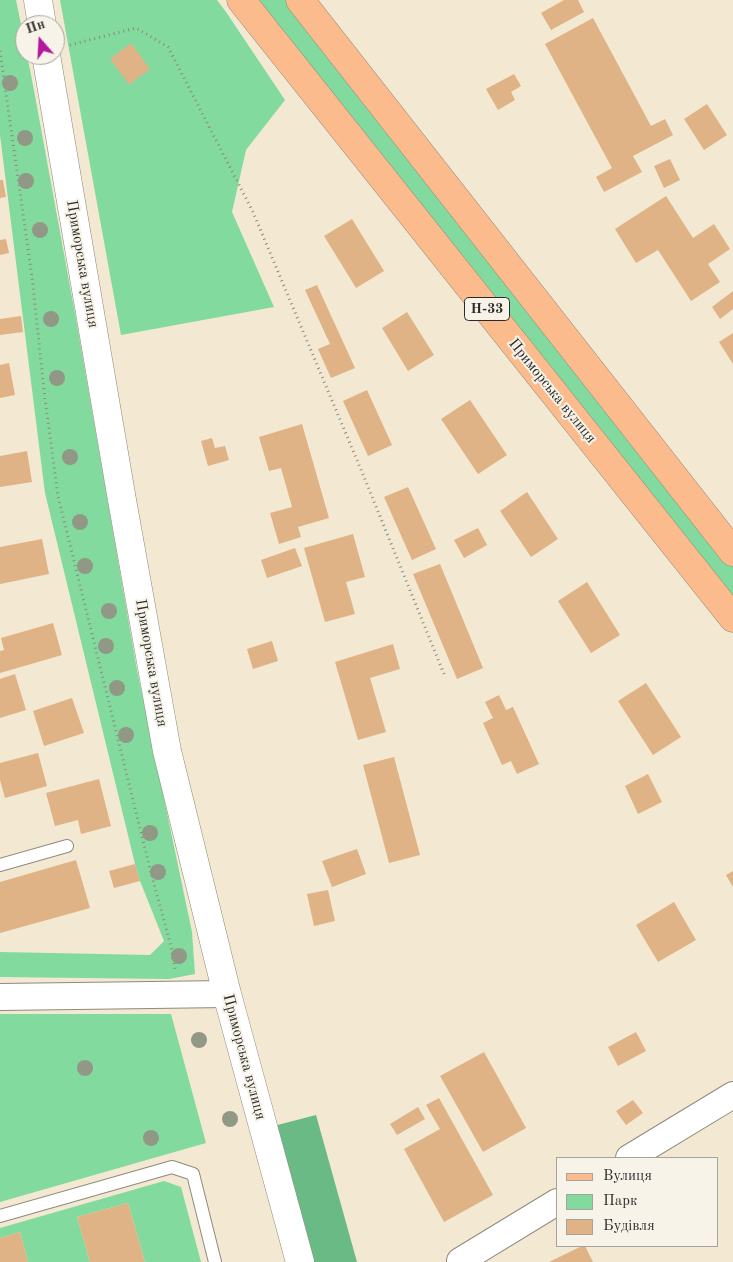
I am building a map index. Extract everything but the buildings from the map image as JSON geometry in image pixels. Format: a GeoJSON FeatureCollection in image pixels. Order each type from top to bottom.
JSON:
{"type":"FeatureCollection","features":[{"type":"Feature","properties":{"kind":"main road","name":"Приморська вулиця"},"geometry":{"type":"LineString","coordinates":[[241,0],[733,618]]}},
{"type":"Feature","properties":{"kind":"main road","name":"Н-33"},"geometry":{"type":"LineString","coordinates":[[300,0],[733,552]]}},
{"type":"Feature","properties":{"kind":"street"},"geometry":{"type":"LineString","coordinates":[[38,0],[40,15]]}},
{"type":"Feature","properties":{"kind":"street","name":"Приморська вулиця"},"geometry":{"type":"LineString","coordinates":[[57,65],[122,500],[167,751],[227,994],[300,1262]]}},
{"type":"Feature","properties":{"kind":"street"},"geometry":{"type":"LineString","coordinates":[[0,997],[227,994]]}},
{"type":"Feature","properties":{"kind":"street"},"geometry":{"type":"LineString","coordinates":[[631,1157],[733,1095]]}},
{"type":"Feature","properties":{"kind":"street"},"geometry":{"type":"LineString","coordinates":[[460,1261],[556,1203]]}},
{"type":"Feature","properties":{"kind":"lane"},"geometry":{"type":"LineString","coordinates":[[0,865],[67,846]]}},
{"type":"Feature","properties":{"kind":"lane"},"geometry":{"type":"LineString","coordinates":[[0,1216],[172,1168],[193,1174],[214,1262]]}},
{"type":"Feature","properties":{"kind":"path"},"geometry":{"type":"LineString","coordinates":[[65,48],[136,28],[168,47],[253,212],[444,674]]}},
{"type":"Feature","properties":{"kind":"path"},"geometry":{"type":"LineString","coordinates":[[0,51],[32,277],[58,496],[151,873],[171,946],[179,994]]}},
{"type":"Feature","properties":{"kind":"green space"},"geometry":{"type":"Polygon","coordinates":[[[0,0],[16,0],[19,15],[15,15],[15,65],[29,65],[33,85],[137,670],[192,932],[195,974],[169,979],[0,977],[0,952],[150,955],[164,941],[135,864],[45,493],[0,135],[0,0]]]}},
{"type":"Feature","properties":{"kind":"green space"},"geometry":{"type":"Polygon","coordinates":[[[60,0],[217,0],[226,12],[285,100],[246,150],[232,212],[274,307],[121,335],[65,27],[65,15],[63,15],[60,0]]]}},
{"type":"Feature","properties":{"kind":"green space"},"geometry":{"type":"Polygon","coordinates":[[[258,0],[291,0],[733,564],[733,599],[258,0]]]}},
{"type":"Feature","properties":{"kind":"green space"},"geometry":{"type":"Polygon","coordinates":[[[0,1014],[171,1014],[206,1143],[0,1202],[0,1014]]]}},
{"type":"Feature","properties":{"kind":"green space"},"geometry":{"type":"Polygon","coordinates":[[[316,1115],[357,1262],[305,1262],[266,1128],[316,1115]]]}},
{"type":"Feature","properties":{"kind":"green space"},"geometry":{"type":"Polygon","coordinates":[[[164,1181],[181,1187],[201,1262],[145,1262],[128,1203],[77,1217],[90,1262],[28,1262],[20,1232],[0,1238],[0,1228],[164,1181]]]}}]}
